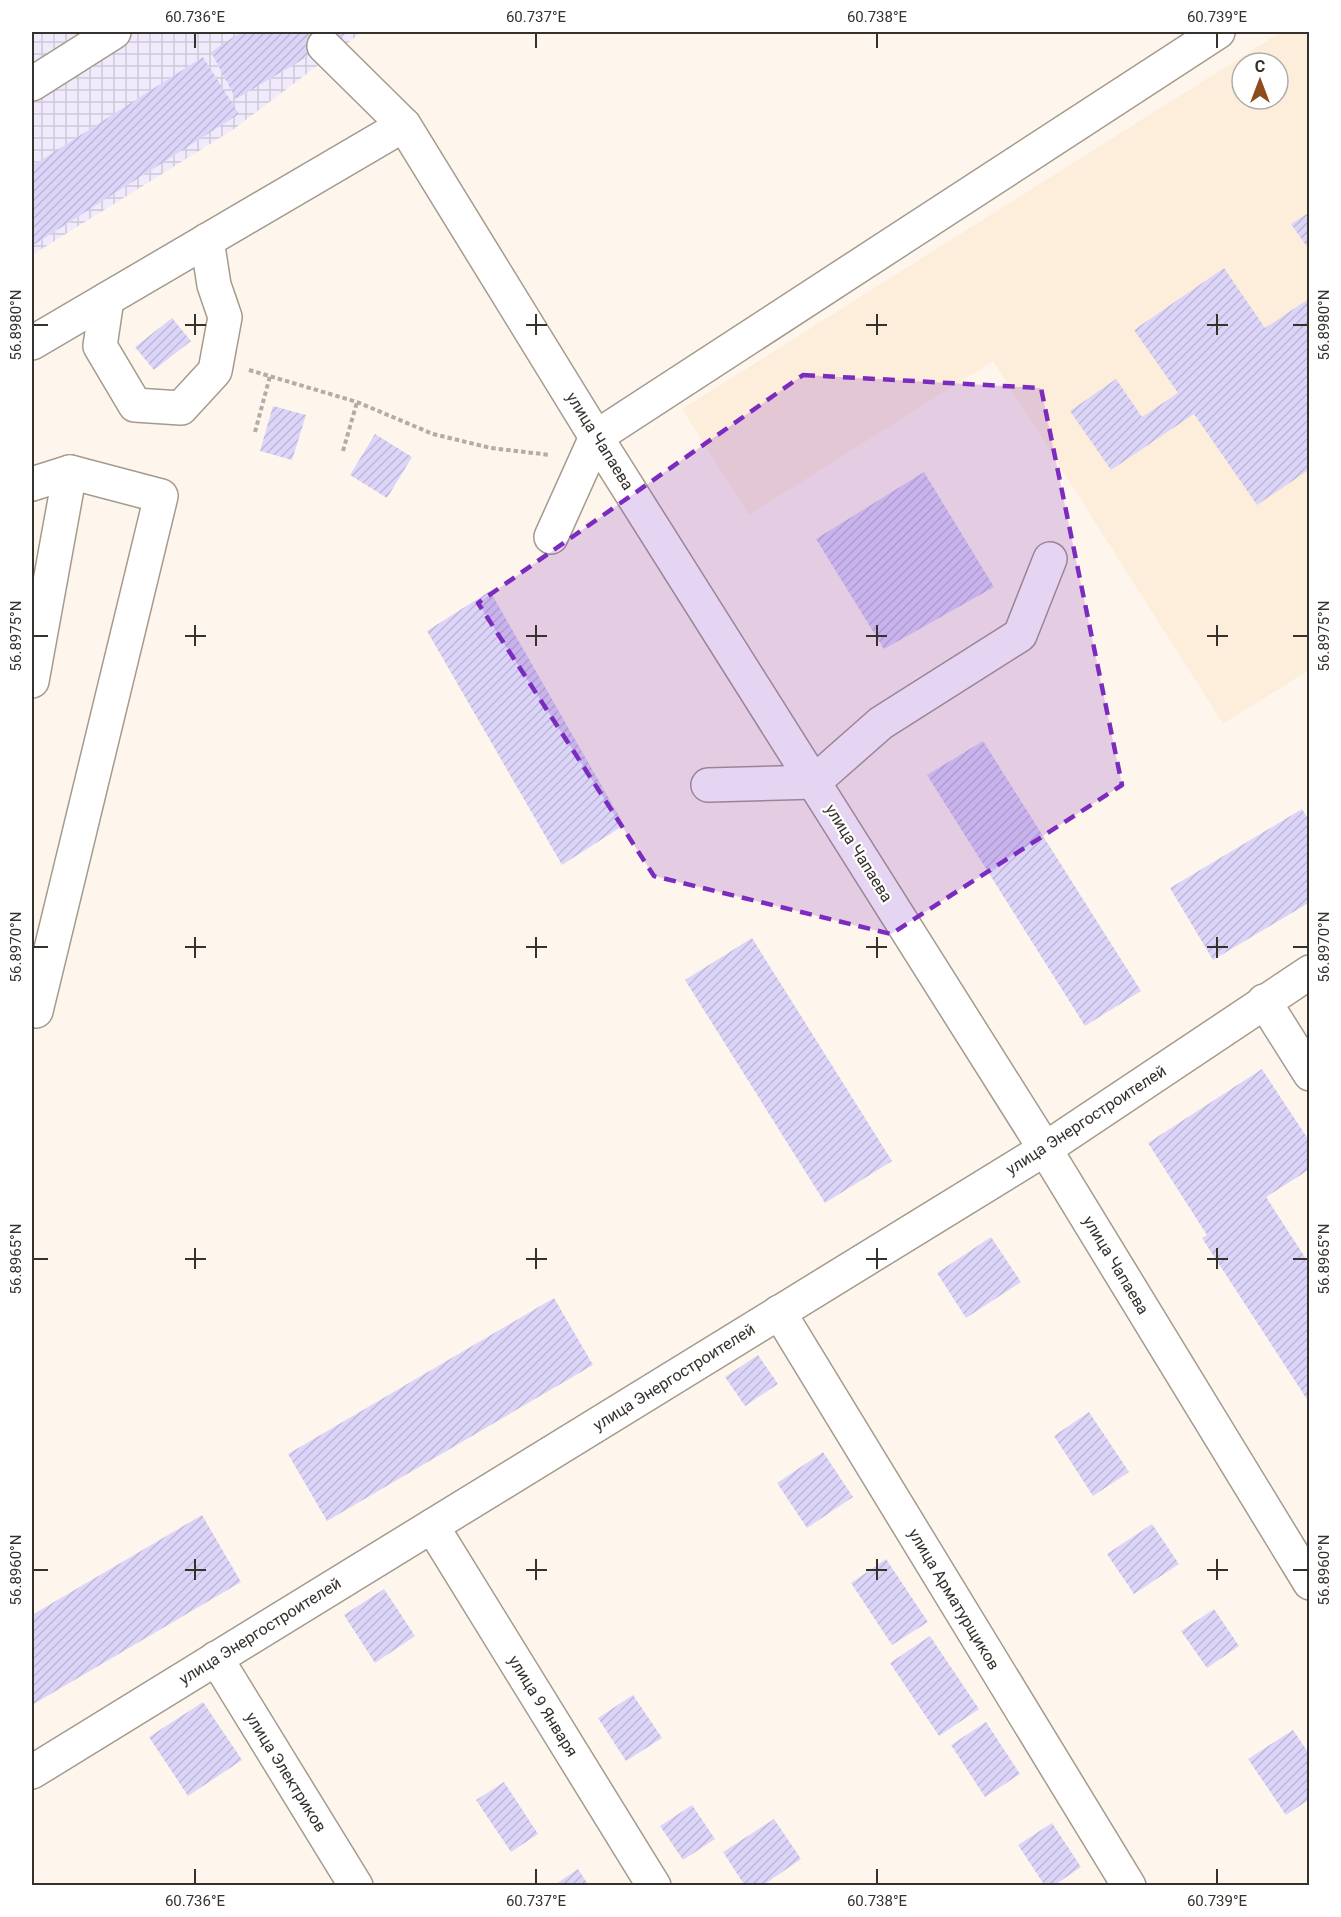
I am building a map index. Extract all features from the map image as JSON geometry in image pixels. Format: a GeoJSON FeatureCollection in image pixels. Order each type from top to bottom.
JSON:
{"type":"FeatureCollection","features":[{"type":"Feature","properties":{"kind":"street"},"geometry":{"type":"LineString","coordinates":[[32,84],[114,32]]}},
{"type":"Feature","properties":{"kind":"street"},"geometry":{"type":"LineString","coordinates":[[551,537],[591,448],[1218,32]]}},
{"type":"Feature","properties":{"kind":"street","name":"улица Чапаева"},"geometry":{"type":"LineString","coordinates":[[324,46],[405,125],[591,448],[814,782],[1045,1149],[1310,1583]]}},
{"type":"Feature","properties":{"kind":"street"},"geometry":{"type":"LineString","coordinates":[[32,343],[405,125]]}},
{"type":"Feature","properties":{"kind":"street"},"geometry":{"type":"LineString","coordinates":[[107,298],[100,346],[135,405],[181,408],[215,371],[225,317],[214,285],[207,240]]}},
{"type":"Feature","properties":{"kind":"street"},"geometry":{"type":"LineString","coordinates":[[32,484],[70,472],[160,496],[36,1011],[32,1010]]}},
{"type":"Feature","properties":{"kind":"street"},"geometry":{"type":"LineString","coordinates":[[32,681],[70,472]]}},
{"type":"Feature","properties":{"kind":"street"},"geometry":{"type":"LineString","coordinates":[[708,785],[814,782],[881,723],[1020,635],[1050,559]]}},
{"type":"Feature","properties":{"kind":"street","name":"улица Энергостроителей"},"geometry":{"type":"LineString","coordinates":[[32,1772],[1045,1149],[1310,972]]}},
{"type":"Feature","properties":{"kind":"street"},"geometry":{"type":"LineString","coordinates":[[1264,1001],[1310,1074]]}},
{"type":"Feature","properties":{"kind":"street","name":"улица Арматурщиков"},"geometry":{"type":"LineString","coordinates":[[779,1312],[1129,1886]]}},
{"type":"Feature","properties":{"kind":"street","name":"улица 9 Января"},"geometry":{"type":"LineString","coordinates":[[432,1526],[654,1886]]}},
{"type":"Feature","properties":{"kind":"street","name":"улица Электриков"},"geometry":{"type":"LineString","coordinates":[[216,1658],[356,1886]]}},
{"type":"Feature","properties":{"kind":"path"},"geometry":{"type":"LineString","coordinates":[[217,360],[357,402],[433,434],[491,448],[591,448]]}},
{"type":"Feature","properties":{"kind":"path"},"geometry":{"type":"LineString","coordinates":[[255,432],[270,376]]}},
{"type":"Feature","properties":{"kind":"path"},"geometry":{"type":"LineString","coordinates":[[343,451],[357,402]]}},
{"type":"Feature","properties":{"kind":"highlighted area"},"geometry":{"type":"Polygon","coordinates":[[[803,375],[1041,388],[1122,785],[891,934],[654,876],[478,603],[803,375]]]}},
{"type":"Feature","properties":{"kind":"shaded area"},"geometry":{"type":"Polygon","coordinates":[[[32,32],[362,32],[234,129],[32,255],[32,32]]]}},
{"type":"Feature","properties":{"kind":"shaded area"},"geometry":{"type":"Polygon","coordinates":[[[1281,32],[1309,32],[1309,670],[1223,724],[993,361],[749,515],[682,409],[1230,64],[1230,111],[1290,111],[1290,51],[1251,51],[1281,32]]]}},
{"type":"Feature","properties":{"kind":"building"},"geometry":{"type":"Polygon","coordinates":[[[241,32],[349,32],[236,99],[211,52],[241,32]]]}},
{"type":"Feature","properties":{"kind":"building"},"geometry":{"type":"Polygon","coordinates":[[[203,57],[239,114],[32,246],[32,166],[203,57]]]}},
{"type":"Feature","properties":{"kind":"building"},"geometry":{"type":"Polygon","coordinates":[[[1310,212],[1310,251],[1291,224],[1310,212]]]}},
{"type":"Feature","properties":{"kind":"building"},"geometry":{"type":"Polygon","coordinates":[[[1224,268],[1265,328],[1310,298],[1310,469],[1257,505],[1194,414],[1111,470],[1070,411],[1116,379],[1142,417],[1178,393],[1134,330],[1224,268]]]}},
{"type":"Feature","properties":{"kind":"building"},"geometry":{"type":"Polygon","coordinates":[[[172,318],[191,341],[154,370],[135,347],[172,318]]]}},
{"type":"Feature","properties":{"kind":"building"},"geometry":{"type":"Polygon","coordinates":[[[273,406],[306,415],[292,460],[260,451],[273,406]]]}},
{"type":"Feature","properties":{"kind":"building"},"geometry":{"type":"Polygon","coordinates":[[[375,434],[412,457],[387,498],[350,475],[375,434]]]}},
{"type":"Feature","properties":{"kind":"building"},"geometry":{"type":"Polygon","coordinates":[[[924,472],[994,587],[884,649],[816,539],[924,472]]]}},
{"type":"Feature","properties":{"kind":"building"},"geometry":{"type":"Polygon","coordinates":[[[490,591],[624,825],[562,865],[427,631],[490,591]]]}},
{"type":"Feature","properties":{"kind":"building"},"geometry":{"type":"Polygon","coordinates":[[[983,741],[1141,991],[1085,1026],[927,775],[983,741]]]}},
{"type":"Feature","properties":{"kind":"building"},"geometry":{"type":"Polygon","coordinates":[[[1302,809],[1310,822],[1310,902],[1213,960],[1170,888],[1302,809]]]}},
{"type":"Feature","properties":{"kind":"building"},"geometry":{"type":"Polygon","coordinates":[[[752,938],[892,1161],[825,1203],[685,980],[752,938]]]}},
{"type":"Feature","properties":{"kind":"building"},"geometry":{"type":"Polygon","coordinates":[[[1262,1069],[1310,1142],[1310,1169],[1266,1197],[1310,1265],[1310,1404],[1202,1238],[1207,1235],[1148,1143],[1262,1069]]]}},
{"type":"Feature","properties":{"kind":"building"},"geometry":{"type":"Polygon","coordinates":[[[991,1237],[1021,1282],[966,1318],[937,1273],[991,1237]]]}},
{"type":"Feature","properties":{"kind":"building"},"geometry":{"type":"Polygon","coordinates":[[[554,1298],[593,1365],[327,1521],[288,1454],[554,1298]]]}},
{"type":"Feature","properties":{"kind":"building"},"geometry":{"type":"Polygon","coordinates":[[[758,1355],[778,1384],[745,1406],[725,1377],[758,1355]]]}},
{"type":"Feature","properties":{"kind":"building"},"geometry":{"type":"Polygon","coordinates":[[[1089,1412],[1129,1472],[1093,1496],[1054,1436],[1089,1412]]]}},
{"type":"Feature","properties":{"kind":"building"},"geometry":{"type":"Polygon","coordinates":[[[823,1452],[853,1497],[807,1528],[777,1483],[823,1452]]]}},
{"type":"Feature","properties":{"kind":"building"},"geometry":{"type":"Polygon","coordinates":[[[202,1515],[241,1582],[32,1705],[32,1615],[202,1515]]]}},
{"type":"Feature","properties":{"kind":"building"},"geometry":{"type":"Polygon","coordinates":[[[1152,1524],[1179,1564],[1134,1594],[1107,1554],[1152,1524]]]}},
{"type":"Feature","properties":{"kind":"building"},"geometry":{"type":"Polygon","coordinates":[[[886,1559],[928,1622],[892,1645],[851,1583],[886,1559]]]}},
{"type":"Feature","properties":{"kind":"building"},"geometry":{"type":"Polygon","coordinates":[[[384,1589],[415,1636],[375,1663],[344,1615],[384,1589]]]}},
{"type":"Feature","properties":{"kind":"building"},"geometry":{"type":"Polygon","coordinates":[[[1214,1609],[1239,1646],[1207,1668],[1181,1631],[1214,1609]]]}},
{"type":"Feature","properties":{"kind":"building"},"geometry":{"type":"Polygon","coordinates":[[[930,1636],[979,1709],[939,1736],[890,1663],[930,1636]]]}},
{"type":"Feature","properties":{"kind":"building"},"geometry":{"type":"Polygon","coordinates":[[[633,1695],[662,1738],[626,1761],[598,1718],[633,1695]]]}},
{"type":"Feature","properties":{"kind":"building"},"geometry":{"type":"Polygon","coordinates":[[[203,1702],[242,1760],[188,1796],[149,1737],[203,1702]]]}},
{"type":"Feature","properties":{"kind":"building"},"geometry":{"type":"Polygon","coordinates":[[[986,1722],[1020,1774],[985,1797],[951,1745],[986,1722]]]}},
{"type":"Feature","properties":{"kind":"building"},"geometry":{"type":"Polygon","coordinates":[[[1293,1730],[1310,1755],[1310,1799],[1286,1815],[1248,1759],[1293,1730]]]}},
{"type":"Feature","properties":{"kind":"building"},"geometry":{"type":"Polygon","coordinates":[[[504,1782],[538,1834],[511,1852],[476,1800],[504,1782]]]}},
{"type":"Feature","properties":{"kind":"building"},"geometry":{"type":"Polygon","coordinates":[[[692,1805],[715,1839],[683,1860],[660,1826],[692,1805]]]}},
{"type":"Feature","properties":{"kind":"building"},"geometry":{"type":"Polygon","coordinates":[[[774,1819],[801,1859],[762,1886],[745,1886],[723,1852],[774,1819]]]}},
{"type":"Feature","properties":{"kind":"building"},"geometry":{"type":"Polygon","coordinates":[[[1052,1823],[1081,1867],[1053,1886],[1045,1886],[1018,1845],[1052,1823]]]}},
{"type":"Feature","properties":{"kind":"building"},"geometry":{"type":"Polygon","coordinates":[[[578,1869],[589,1886],[553,1886],[578,1869]]]}}]}
